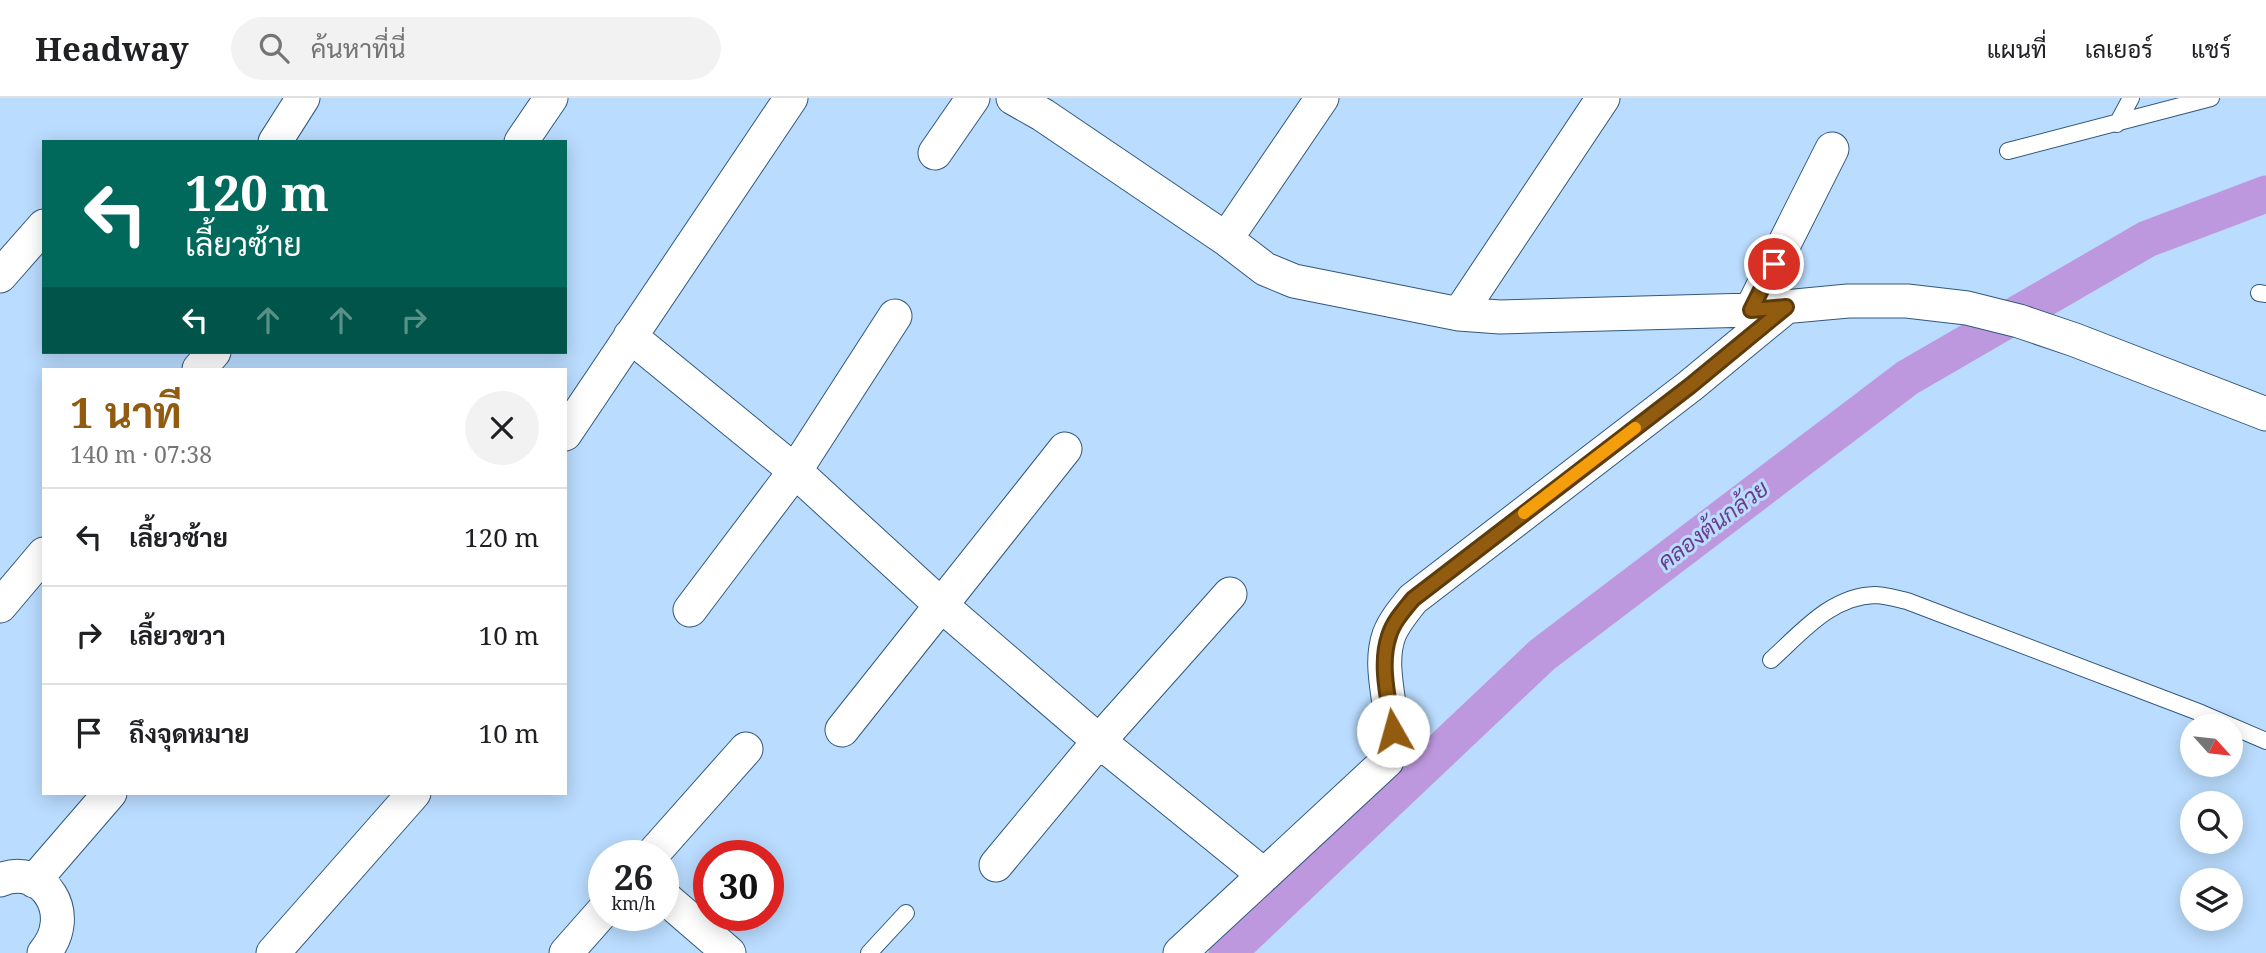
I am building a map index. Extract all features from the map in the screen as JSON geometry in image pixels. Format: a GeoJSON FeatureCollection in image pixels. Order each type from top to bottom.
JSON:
{"type":"FeatureCollection","features":[{"type":"Feature","properties":{"kind":"street"},"geometry":{"type":"LineString","coordinates":[[276,140],[303,98]]}},
{"type":"Feature","properties":{"kind":"street"},"geometry":{"type":"LineString","coordinates":[[522,140],[551,98]]}},
{"type":"Feature","properties":{"kind":"street"},"geometry":{"type":"LineString","coordinates":[[567,431],[791,98]]}},
{"type":"Feature","properties":{"kind":"street"},"geometry":{"type":"LineString","coordinates":[[935,153],[973,98]]}},
{"type":"Feature","properties":{"kind":"street"},"geometry":{"type":"LineString","coordinates":[[1013,98],[1049,107],[1265,269],[1294,281],[1459,314],[1500,317],[1751,310],[1848,301],[1907,300],[1967,308],[2019,321],[2075,340],[2266,414]]}},
{"type":"Feature","properties":{"kind":"street"},"geometry":{"type":"LineString","coordinates":[[1226,239],[1322,98]]}},
{"type":"Feature","properties":{"kind":"street"},"geometry":{"type":"LineString","coordinates":[[1459,314],[1603,98]]}},
{"type":"Feature","properties":{"kind":"street"},"geometry":{"type":"LineString","coordinates":[[1751,310],[1832,149]]}},
{"type":"Feature","properties":{"kind":"street"},"geometry":{"type":"LineString","coordinates":[[0,276],[42,228]]}},
{"type":"Feature","properties":{"kind":"street"},"geometry":{"type":"LineString","coordinates":[[1180,953],[1387,761],[1393,731],[1384,661],[1389,636],[1413,599],[1690,386],[1786,307]]}},
{"type":"Feature","properties":{"kind":"street"},"geometry":{"type":"LineString","coordinates":[[690,610],[795,471],[895,316]]}},
{"type":"Feature","properties":{"kind":"street"},"geometry":{"type":"LineString","coordinates":[[630,336],[795,471],[940,605],[1099,741],[1264,875]]}},
{"type":"Feature","properties":{"kind":"street"},"geometry":{"type":"LineString","coordinates":[[200,368],[212,354]]}},
{"type":"Feature","properties":{"kind":"street"},"geometry":{"type":"LineString","coordinates":[[842,730],[1065,449]]}},
{"type":"Feature","properties":{"kind":"street"},"geometry":{"type":"LineString","coordinates":[[0,606],[42,556]]}},
{"type":"Feature","properties":{"kind":"street"},"geometry":{"type":"LineString","coordinates":[[996,865],[1099,741],[1230,594]]}},
{"type":"Feature","properties":{"kind":"street"},"geometry":{"type":"LineString","coordinates":[[665,840],[746,749]]}},
{"type":"Feature","properties":{"kind":"street"},"geometry":{"type":"LineString","coordinates":[[34,881],[108,795]]}},
{"type":"Feature","properties":{"kind":"street"},"geometry":{"type":"LineString","coordinates":[[273,953],[412,795]]}},
{"type":"Feature","properties":{"kind":"street"},"geometry":{"type":"LineString","coordinates":[[0,880],[20,877],[34,881],[46,889],[54,900],[59,913],[58,927],[54,941],[45,953]]}},
{"type":"Feature","properties":{"kind":"street"},"geometry":{"type":"LineString","coordinates":[[679,909],[729,953]]}},
{"type":"Feature","properties":{"kind":"street"},"geometry":{"type":"LineString","coordinates":[[566,953],[588,928]]}},
{"type":"Feature","properties":{"kind":"lane"},"geometry":{"type":"LineString","coordinates":[[2117,124],[2132,98]]}},
{"type":"Feature","properties":{"kind":"lane"},"geometry":{"type":"LineString","coordinates":[[2008,151],[2211,98]]}},
{"type":"Feature","properties":{"kind":"lane"},"geometry":{"type":"LineString","coordinates":[[1772,660],[1824,612],[1850,598],[1876,595],[1907,601],[2202,713],[2266,741]]}},
{"type":"Feature","properties":{"kind":"lane"},"geometry":{"type":"LineString","coordinates":[[869,953],[906,913]]}},
{"type":"Feature","properties":{"kind":"waterway","name":"คลองต้นกล้วย"},"geometry":{"type":"LineString","coordinates":[[1227,953],[1542,655],[1907,378],[2147,239],[2266,194]]}},
{"type":"Feature","properties":{"kind":"slow traffic"},"geometry":{"type":"LineString","coordinates":[[1524,513],[1635,428]]}},
{"type":"Feature","properties":{"kind":"route"},"geometry":{"type":"LineString","coordinates":[[1393,731],[1384,661],[1389,636],[1413,599],[1690,386],[1786,307],[1751,310],[1774,264]]}}]}
